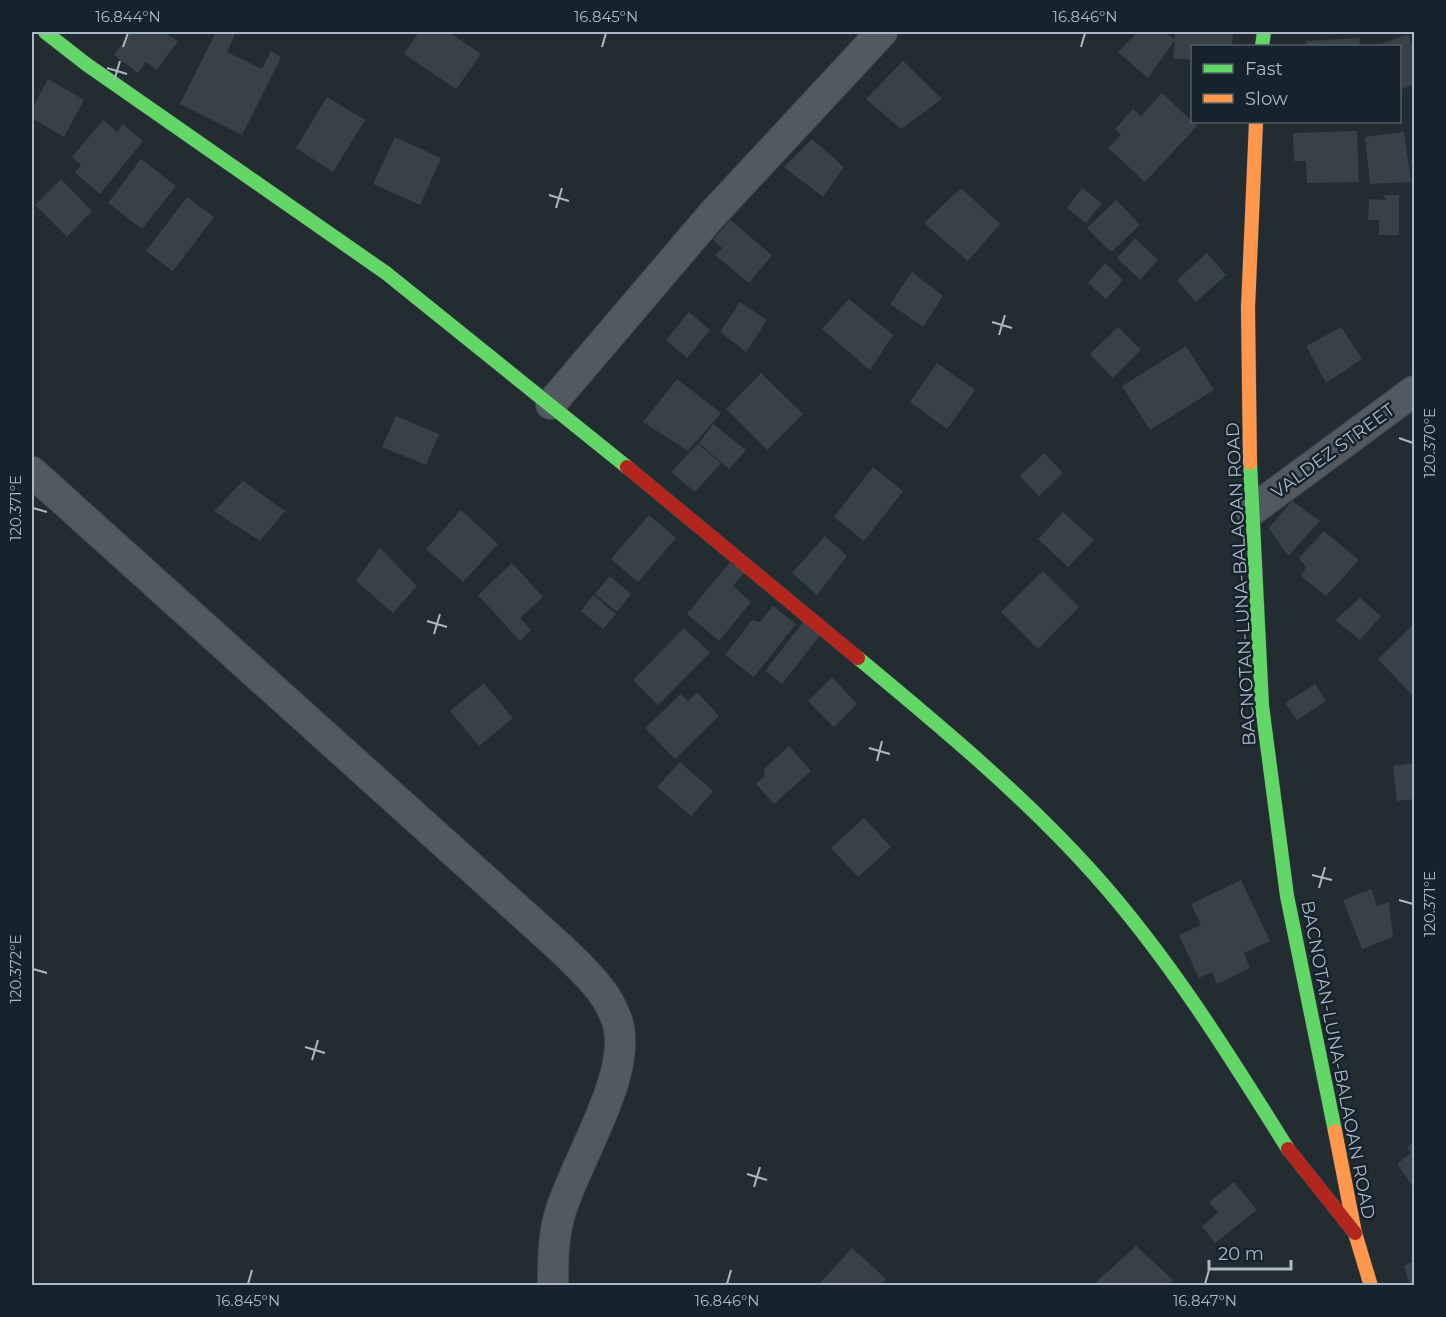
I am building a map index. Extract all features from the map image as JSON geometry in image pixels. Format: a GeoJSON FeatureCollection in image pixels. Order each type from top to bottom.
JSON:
{"type":"FeatureCollection","features":[{"type":"Feature","properties":{"kind":"street"},"geometry":{"type":"LineString","coordinates":[[45,32],[86,64],[386,273],[551,404],[950,734],[1043,820],[1094,874],[1146,936],[1206,1018],[1293,1156],[1355,1233]]}},
{"type":"Feature","properties":{"kind":"street"},"geometry":{"type":"LineString","coordinates":[[551,404],[711,216],[882,32]]}},
{"type":"Feature","properties":{"kind":"street","name":"BACNOTAN-LUNA-BALAOAN ROAD"},"geometry":{"type":"LineString","coordinates":[[1256,123],[1248,309],[1251,511],[1262,706],[1287,896],[1355,1233],[1371,1286]]}},
{"type":"Feature","properties":{"kind":"street","name":"VALDEZ STREET"},"geometry":{"type":"LineString","coordinates":[[1251,511],[1414,391]]}},
{"type":"Feature","properties":{"kind":"street"},"geometry":{"type":"LineString","coordinates":[[32,472],[563,950],[608,1000],[617,1019],[621,1038],[614,1077],[596,1130],[559,1217],[553,1286]]}},
{"type":"Feature","properties":{"kind":"building"},"geometry":{"type":"Polygon","coordinates":[[[131,32],[170,32],[168,35],[178,41],[157,70],[146,62],[138,73],[114,55],[131,32]]]}},
{"type":"Feature","properties":{"kind":"building"},"geometry":{"type":"Polygon","coordinates":[[[216,32],[236,32],[227,52],[262,69],[271,51],[281,57],[242,135],[180,104],[216,32]]]}},
{"type":"Feature","properties":{"kind":"building"},"geometry":{"type":"Polygon","coordinates":[[[419,32],[448,32],[481,54],[456,89],[404,54],[419,32]]]}},
{"type":"Feature","properties":{"kind":"building"},"geometry":{"type":"Polygon","coordinates":[[[1138,32],[1163,32],[1175,39],[1175,32],[1233,32],[1232,45],[1191,45],[1191,60],[1173,58],[1175,40],[1148,78],[1118,52],[1138,32]]]}},
{"type":"Feature","properties":{"kind":"building"},"geometry":{"type":"Polygon","coordinates":[[[1408,34],[1414,52],[1414,84],[1401,90],[1401,45],[1379,45],[1408,34]]]}},
{"type":"Feature","properties":{"kind":"building"},"geometry":{"type":"Polygon","coordinates":[[[1360,38],[1359,45],[1306,45],[1306,41],[1360,38]]]}},
{"type":"Feature","properties":{"kind":"building"},"geometry":{"type":"Polygon","coordinates":[[[903,61],[942,99],[901,129],[866,99],[903,61]]]}},
{"type":"Feature","properties":{"kind":"building"},"geometry":{"type":"Polygon","coordinates":[[[48,79],[84,100],[64,137],[32,118],[32,109],[48,79]]]}},
{"type":"Feature","properties":{"kind":"building"},"geometry":{"type":"Polygon","coordinates":[[[1162,93],[1191,120],[1191,123],[1197,126],[1145,182],[1108,148],[1121,135],[1115,129],[1133,109],[1141,116],[1162,93]]]}},
{"type":"Feature","properties":{"kind":"building"},"geometry":{"type":"Polygon","coordinates":[[[327,97],[365,120],[333,172],[296,148],[327,97]]]}},
{"type":"Feature","properties":{"kind":"building"},"geometry":{"type":"Polygon","coordinates":[[[103,120],[117,132],[123,124],[143,141],[100,194],[75,173],[81,165],[72,157],[103,120]]]}},
{"type":"Feature","properties":{"kind":"building"},"geometry":{"type":"Polygon","coordinates":[[[1357,131],[1359,182],[1307,183],[1306,161],[1294,161],[1293,133],[1357,131]]]}},
{"type":"Feature","properties":{"kind":"building"},"geometry":{"type":"Polygon","coordinates":[[[1404,132],[1411,182],[1370,184],[1365,137],[1404,132]]]}},
{"type":"Feature","properties":{"kind":"building"},"geometry":{"type":"Polygon","coordinates":[[[395,137],[441,158],[420,205],[373,184],[395,137]]]}},
{"type":"Feature","properties":{"kind":"building"},"geometry":{"type":"Polygon","coordinates":[[[812,139],[844,167],[823,197],[784,167],[812,139]]]}},
{"type":"Feature","properties":{"kind":"building"},"geometry":{"type":"Polygon","coordinates":[[[141,159],[176,186],[142,229],[108,203],[141,159]]]}},
{"type":"Feature","properties":{"kind":"building"},"geometry":{"type":"Polygon","coordinates":[[[61,179],[92,211],[67,237],[35,205],[61,179]]]}},
{"type":"Feature","properties":{"kind":"building"},"geometry":{"type":"Polygon","coordinates":[[[961,188],[1000,224],[968,261],[924,223],[961,188]]]}},
{"type":"Feature","properties":{"kind":"building"},"geometry":{"type":"Polygon","coordinates":[[[1082,188],[1102,203],[1086,223],[1067,208],[1082,188]]]}},
{"type":"Feature","properties":{"kind":"building"},"geometry":{"type":"Polygon","coordinates":[[[1383,195],[1399,195],[1399,235],[1379,235],[1379,220],[1368,220],[1369,199],[1386,200],[1383,195]]]}},
{"type":"Feature","properties":{"kind":"building"},"geometry":{"type":"Polygon","coordinates":[[[187,197],[214,217],[173,271],[146,251],[187,197]]]}},
{"type":"Feature","properties":{"kind":"building"},"geometry":{"type":"Polygon","coordinates":[[[1116,200],[1140,225],[1111,252],[1087,228],[1116,200]]]}},
{"type":"Feature","properties":{"kind":"building"},"geometry":{"type":"Polygon","coordinates":[[[730,220],[772,255],[749,283],[715,255],[722,248],[713,240],[730,220]]]}},
{"type":"Feature","properties":{"kind":"building"},"geometry":{"type":"Polygon","coordinates":[[[1135,238],[1158,260],[1140,280],[1117,258],[1135,238]]]}},
{"type":"Feature","properties":{"kind":"building"},"geometry":{"type":"Polygon","coordinates":[[[1207,253],[1226,275],[1196,302],[1177,280],[1207,253]]]}},
{"type":"Feature","properties":{"kind":"building"},"geometry":{"type":"Polygon","coordinates":[[[1105,263],[1123,280],[1106,299],[1088,283],[1105,263]]]}},
{"type":"Feature","properties":{"kind":"building"},"geometry":{"type":"Polygon","coordinates":[[[912,272],[943,296],[923,327],[890,304],[912,272]]]}},
{"type":"Feature","properties":{"kind":"building"},"geometry":{"type":"Polygon","coordinates":[[[849,299],[893,335],[870,370],[822,329],[849,299]]]}},
{"type":"Feature","properties":{"kind":"building"},"geometry":{"type":"Polygon","coordinates":[[[740,302],[767,320],[746,352],[720,332],[740,302]]]}},
{"type":"Feature","properties":{"kind":"building"},"geometry":{"type":"Polygon","coordinates":[[[689,312],[710,330],[687,358],[666,340],[689,312]]]}},
{"type":"Feature","properties":{"kind":"building"},"geometry":{"type":"Polygon","coordinates":[[[1118,327],[1141,350],[1113,378],[1090,354],[1118,327]]]}},
{"type":"Feature","properties":{"kind":"building"},"geometry":{"type":"Polygon","coordinates":[[[1341,327],[1362,359],[1326,383],[1306,346],[1341,327]]]}},
{"type":"Feature","properties":{"kind":"building"},"geometry":{"type":"Polygon","coordinates":[[[1186,346],[1214,390],[1150,430],[1122,386],[1186,346]]]}},
{"type":"Feature","properties":{"kind":"building"},"geometry":{"type":"Polygon","coordinates":[[[937,363],[975,390],[947,429],[910,402],[937,363]]]}},
{"type":"Feature","properties":{"kind":"building"},"geometry":{"type":"Polygon","coordinates":[[[761,373],[803,414],[767,450],[726,409],[761,373]]]}},
{"type":"Feature","properties":{"kind":"building"},"geometry":{"type":"Polygon","coordinates":[[[677,379],[721,413],[688,451],[643,422],[677,379]]]}},
{"type":"Feature","properties":{"kind":"building"},"geometry":{"type":"Polygon","coordinates":[[[396,416],[439,434],[426,465],[382,447],[396,416]]]}},
{"type":"Feature","properties":{"kind":"building"},"geometry":{"type":"Polygon","coordinates":[[[713,424],[746,450],[729,469],[699,443],[713,424]]]}},
{"type":"Feature","properties":{"kind":"building"},"geometry":{"type":"Polygon","coordinates":[[[698,444],[721,463],[695,492],[671,472],[698,444]]]}},
{"type":"Feature","properties":{"kind":"building"},"geometry":{"type":"Polygon","coordinates":[[[1044,453],[1063,473],[1039,496],[1020,476],[1044,453]]]}},
{"type":"Feature","properties":{"kind":"building"},"geometry":{"type":"Polygon","coordinates":[[[873,467],[903,491],[864,541],[834,517],[873,467]]]}},
{"type":"Feature","properties":{"kind":"building"},"geometry":{"type":"Polygon","coordinates":[[[243,481],[285,511],[260,541],[214,511],[243,481]]]}},
{"type":"Feature","properties":{"kind":"building"},"geometry":{"type":"Polygon","coordinates":[[[1292,501],[1320,521],[1288,556],[1269,528],[1292,501]]]}},
{"type":"Feature","properties":{"kind":"building"},"geometry":{"type":"Polygon","coordinates":[[[461,510],[498,544],[463,582],[426,549],[461,510]]]}},
{"type":"Feature","properties":{"kind":"building"},"geometry":{"type":"Polygon","coordinates":[[[1063,512],[1094,540],[1068,567],[1038,539],[1063,512]]]}},
{"type":"Feature","properties":{"kind":"building"},"geometry":{"type":"Polygon","coordinates":[[[649,515],[676,538],[638,582],[611,559],[649,515]]]}},
{"type":"Feature","properties":{"kind":"building"},"geometry":{"type":"Polygon","coordinates":[[[1324,531],[1359,560],[1326,596],[1301,576],[1306,567],[1299,558],[1324,531]]]}},
{"type":"Feature","properties":{"kind":"building"},"geometry":{"type":"Polygon","coordinates":[[[825,536],[847,556],[817,595],[792,573],[825,536]]]}},
{"type":"Feature","properties":{"kind":"building"},"geometry":{"type":"Polygon","coordinates":[[[380,548],[417,586],[393,613],[356,581],[380,548]]]}},
{"type":"Feature","properties":{"kind":"building"},"geometry":{"type":"Polygon","coordinates":[[[730,562],[744,573],[733,586],[751,602],[719,641],[687,614],[730,562]]]}},
{"type":"Feature","properties":{"kind":"building"},"geometry":{"type":"Polygon","coordinates":[[[512,563],[543,597],[520,618],[531,630],[520,641],[478,595],[512,563]]]}},
{"type":"Feature","properties":{"kind":"building"},"geometry":{"type":"Polygon","coordinates":[[[1043,571],[1079,607],[1038,649],[1001,612],[1043,571]]]}},
{"type":"Feature","properties":{"kind":"building"},"geometry":{"type":"Polygon","coordinates":[[[610,576],[631,594],[617,612],[595,594],[610,576]]]}},
{"type":"Feature","properties":{"kind":"building"},"geometry":{"type":"Polygon","coordinates":[[[593,595],[616,614],[603,629],[581,611],[593,595]]]}},
{"type":"Feature","properties":{"kind":"building"},"geometry":{"type":"Polygon","coordinates":[[[1360,598],[1381,616],[1360,640],[1335,620],[1360,598]]]}},
{"type":"Feature","properties":{"kind":"building"},"geometry":{"type":"Polygon","coordinates":[[[773,606],[796,624],[754,677],[725,655],[752,620],[760,622],[773,606]]]}},
{"type":"Feature","properties":{"kind":"building"},"geometry":{"type":"Polygon","coordinates":[[[804,621],[821,634],[782,684],[765,671],[804,621]]]}},
{"type":"Feature","properties":{"kind":"building"},"geometry":{"type":"Polygon","coordinates":[[[1414,624],[1414,697],[1378,659],[1414,624]]]}},
{"type":"Feature","properties":{"kind":"building"},"geometry":{"type":"Polygon","coordinates":[[[684,628],[710,653],[658,705],[633,680],[684,628]]]}},
{"type":"Feature","properties":{"kind":"building"},"geometry":{"type":"Polygon","coordinates":[[[832,677],[857,704],[834,727],[808,701],[832,677]]]}},
{"type":"Feature","properties":{"kind":"building"},"geometry":{"type":"Polygon","coordinates":[[[484,683],[513,718],[479,746],[450,711],[484,683]]]}},
{"type":"Feature","properties":{"kind":"building"},"geometry":{"type":"Polygon","coordinates":[[[1315,684],[1326,701],[1297,720],[1285,703],[1315,684]]]}},
{"type":"Feature","properties":{"kind":"building"},"geometry":{"type":"Polygon","coordinates":[[[697,692],[719,716],[675,759],[645,728],[681,694],[688,701],[697,692]]]}},
{"type":"Feature","properties":{"kind":"building"},"geometry":{"type":"Polygon","coordinates":[[[789,746],[811,771],[774,804],[756,784],[765,776],[764,769],[789,746]]]}},
{"type":"Feature","properties":{"kind":"building"},"geometry":{"type":"Polygon","coordinates":[[[680,762],[713,791],[691,816],[657,787],[680,762]]]}},
{"type":"Feature","properties":{"kind":"building"},"geometry":{"type":"Polygon","coordinates":[[[1414,763],[1414,799],[1397,801],[1393,766],[1414,763]]]}},
{"type":"Feature","properties":{"kind":"building"},"geometry":{"type":"Polygon","coordinates":[[[864,818],[891,847],[858,877],[831,848],[864,818]]]}},
{"type":"Feature","properties":{"kind":"building"},"geometry":{"type":"Polygon","coordinates":[[[1241,880],[1270,941],[1244,953],[1250,968],[1217,984],[1212,972],[1199,978],[1179,935],[1201,925],[1191,904],[1241,880]]]}},
{"type":"Feature","properties":{"kind":"building"},"geometry":{"type":"Polygon","coordinates":[[[1371,889],[1377,906],[1389,902],[1393,937],[1362,949],[1343,900],[1371,889]]]}},
{"type":"Feature","properties":{"kind":"building"},"geometry":{"type":"Polygon","coordinates":[[[1414,1142],[1414,1188],[1397,1164],[1411,1153],[1407,1147],[1414,1142]]]}},
{"type":"Feature","properties":{"kind":"building"},"geometry":{"type":"Polygon","coordinates":[[[1234,1182],[1257,1210],[1215,1243],[1202,1226],[1218,1213],[1209,1202],[1234,1182]]]}},
{"type":"Feature","properties":{"kind":"building"},"geometry":{"type":"Polygon","coordinates":[[[1136,1246],[1173,1280],[1168,1286],[1092,1286],[1136,1246]]]}},
{"type":"Feature","properties":{"kind":"building"},"geometry":{"type":"Polygon","coordinates":[[[852,1248],[886,1279],[880,1286],[824,1286],[821,1282],[852,1248]]]}},
{"type":"Feature","properties":{"kind":"building"},"geometry":{"type":"Polygon","coordinates":[[[1414,1261],[1414,1286],[1410,1286],[1404,1266],[1414,1261]]]}},
{"type":"Feature","properties":{"kind":"traffic: fast"},"geometry":{"type":"LineString","coordinates":[[45,32],[86,64],[386,273],[627,467]]}},
{"type":"Feature","properties":{"kind":"traffic: fast"},"geometry":{"type":"LineString","coordinates":[[1262,45],[1264,32]]}},
{"type":"Feature","properties":{"kind":"traffic: fast"},"geometry":{"type":"LineString","coordinates":[[1250,463],[1262,706],[1287,896],[1335,1131]]}},
{"type":"Feature","properties":{"kind":"traffic: fast"},"geometry":{"type":"LineString","coordinates":[[858,658],[1009,788],[1094,874],[1173,973],[1288,1149]]}},
{"type":"Feature","properties":{"kind":"traffic: slow"},"geometry":{"type":"LineString","coordinates":[[1250,463],[1248,308],[1256,123]]}},
{"type":"Feature","properties":{"kind":"traffic: slow"},"geometry":{"type":"LineString","coordinates":[[1335,1131],[1355,1233],[1371,1286]]}},
{"type":"Feature","properties":{"kind":"traffic: jam"},"geometry":{"type":"LineString","coordinates":[[627,467],[858,658]]}},
{"type":"Feature","properties":{"kind":"traffic: jam"},"geometry":{"type":"LineString","coordinates":[[1288,1149],[1355,1233]]}}]}
